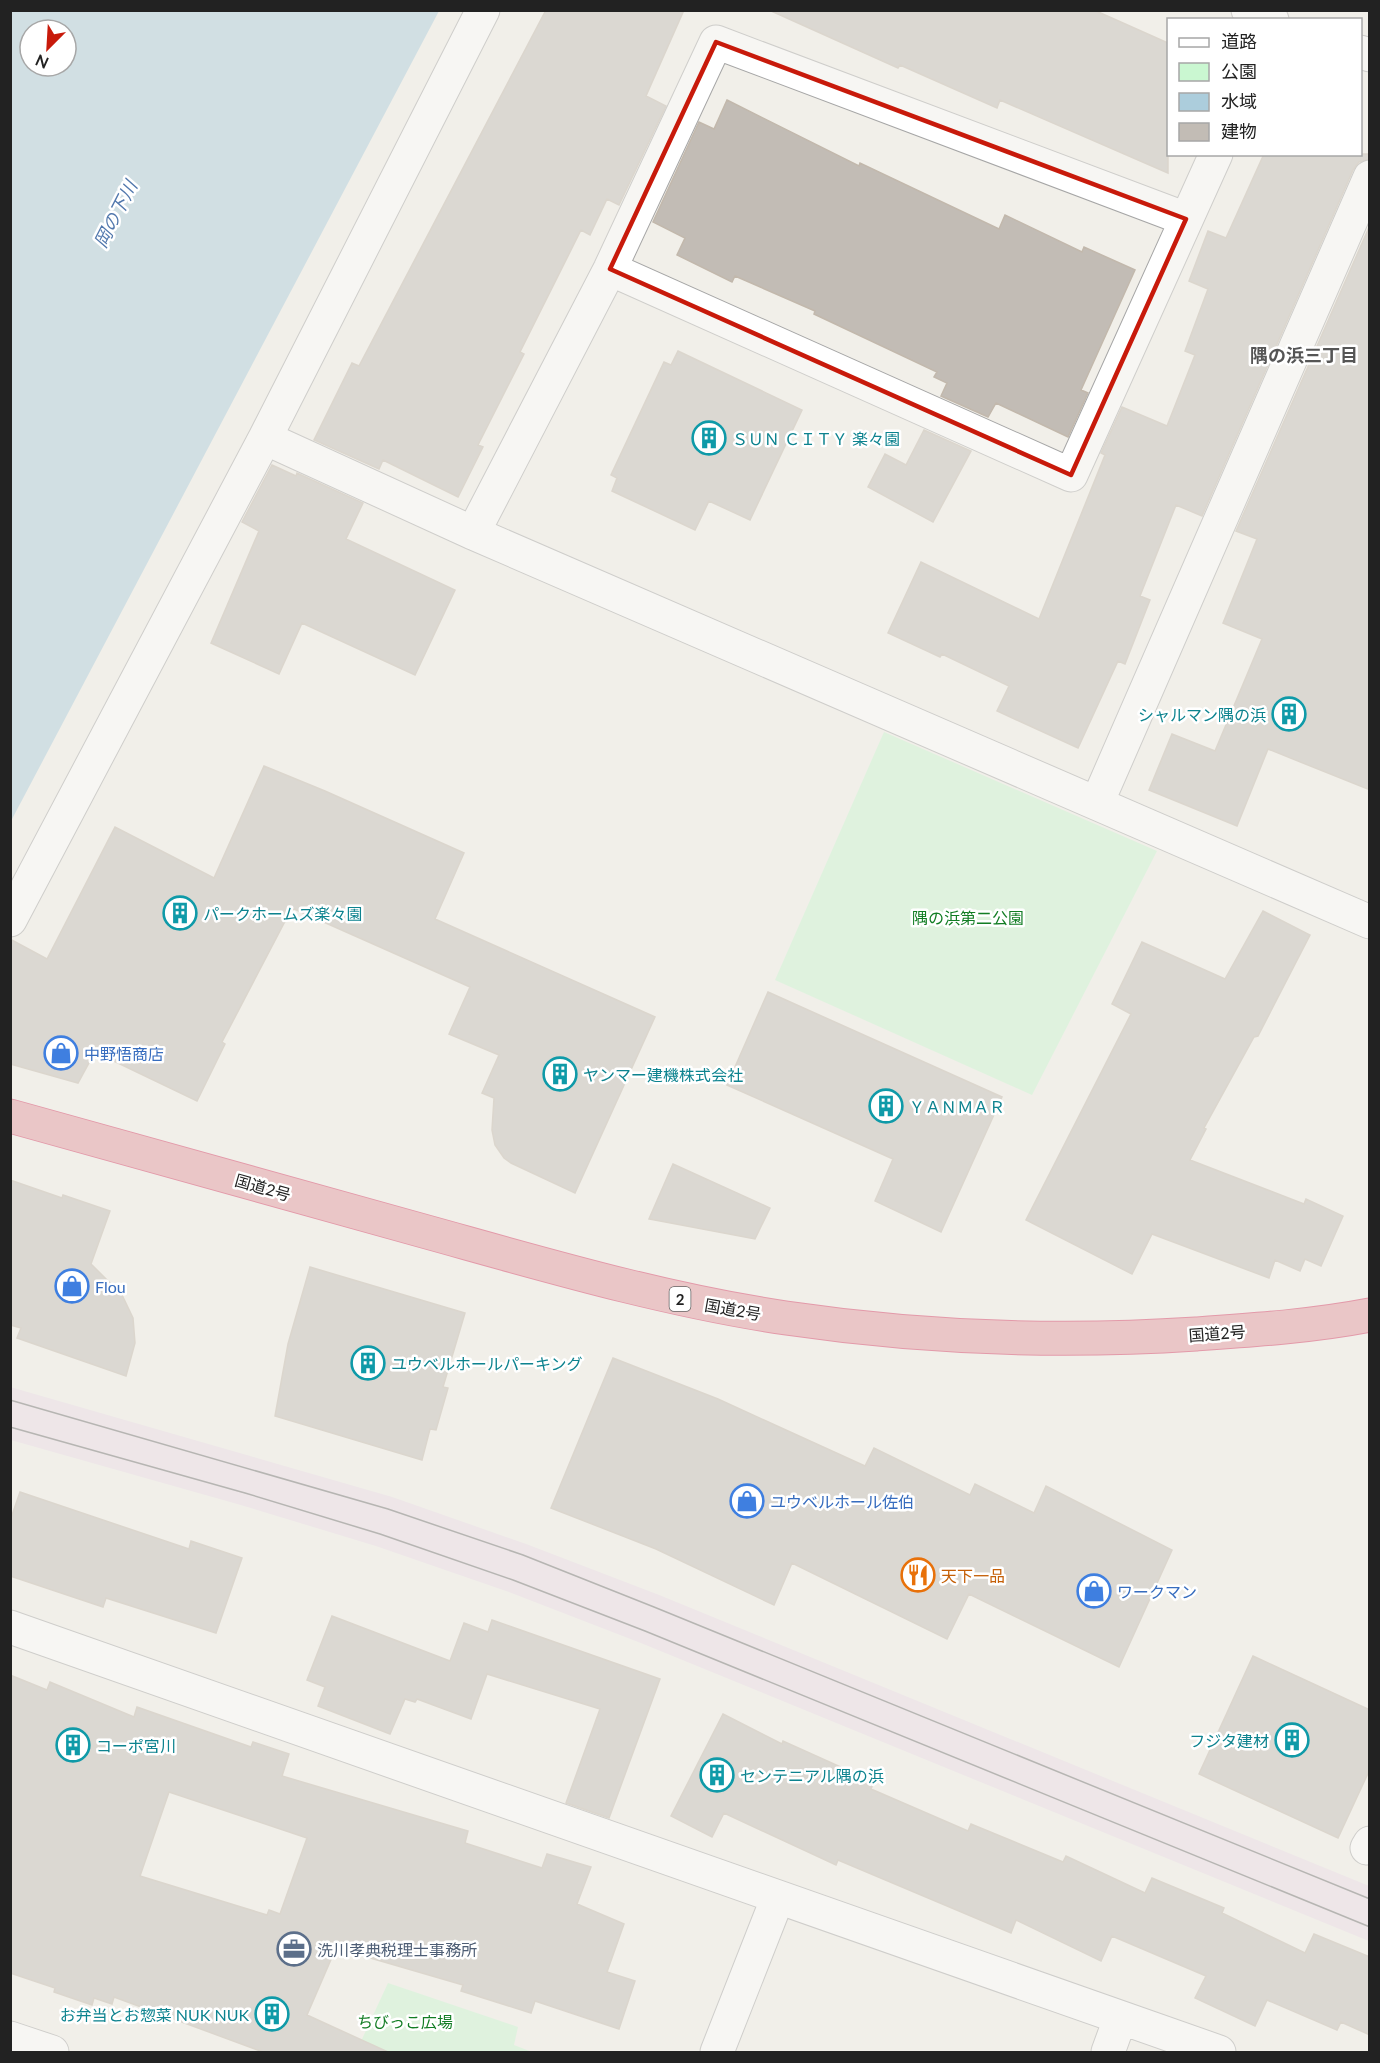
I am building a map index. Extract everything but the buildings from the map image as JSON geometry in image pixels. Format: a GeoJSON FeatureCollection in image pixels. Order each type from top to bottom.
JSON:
{"type":"FeatureCollection","features":[{"type":"Feature","properties":{"kind":"highway","name":"国道2号"},"geometry":{"type":"LineString","coordinates":[[10,1116],[560,1269],[672,1298],[785,1318],[899,1332],[1026,1339],[1130,1338],[1245,1331],[1370,1315]]}},
{"type":"Feature","properties":{"kind":"street"},"geometry":{"type":"LineString","coordinates":[[10,920],[265,438],[483,10]]}},
{"type":"Feature","properties":{"kind":"street"},"geometry":{"type":"LineString","coordinates":[[1248,10],[1267,18]]}},
{"type":"Feature","properties":{"kind":"street"},"geometry":{"type":"LineString","coordinates":[[473,533],[610,269],[716,42],[1186,219]]}},
{"type":"Feature","properties":{"kind":"street"},"geometry":{"type":"LineString","coordinates":[[610,269],[1071,475],[1215,156]]}},
{"type":"Feature","properties":{"kind":"street"},"geometry":{"type":"LineString","coordinates":[[1098,803],[1370,177]]}},
{"type":"Feature","properties":{"kind":"street"},"geometry":{"type":"LineString","coordinates":[[265,438],[473,533],[1370,922]]}},
{"type":"Feature","properties":{"kind":"street"},"geometry":{"type":"LineString","coordinates":[[10,1627],[1218,2052]]}},
{"type":"Feature","properties":{"kind":"street"},"geometry":{"type":"LineString","coordinates":[[717,2052],[778,1897]]}},
{"type":"Feature","properties":{"kind":"street"},"geometry":{"type":"LineString","coordinates":[[1108,2052],[1120,2019]]}},
{"type":"Feature","properties":{"kind":"street"},"geometry":{"type":"LineString","coordinates":[[10,2038],[52,2052]]}},
{"type":"Feature","properties":{"kind":"highlighted area"},"geometry":{"type":"Polygon","coordinates":[[[716,42],[1186,219],[1071,475],[610,269],[716,42]]]}},
{"type":"Feature","properties":{"kind":"shaded area"},"geometry":{"type":"Polygon","coordinates":[[[10,1387],[392,1497],[526,1544],[659,1595],[1369,1886],[1369,1941],[641,1643],[509,1592],[376,1546],[11,1440],[10,1387]]]}},
{"type":"Feature","properties":{"kind":"green space","name":"隅の浜第二公園"},"geometry":{"type":"Polygon","coordinates":[[[884,732],[1157,851],[1032,1095],[775,980],[884,732]]]}},
{"type":"Feature","properties":{"kind":"green space","name":"ちびっこ広場"},"geometry":{"type":"Polygon","coordinates":[[[388,1983],[518,2027],[514,2045],[532,2052],[356,2052],[388,1983]]]}},
{"type":"Feature","properties":{"kind":"water","name":"岡の下川"},"geometry":{"type":"Polygon","coordinates":[[[10,11],[439,11],[11,821],[10,11]]]}},
{"type":"Feature","properties":{"kind":"tram line"},"geometry":{"type":"LineString","coordinates":[[10,1400],[388,1509],[523,1555],[1370,1899]]}},
{"type":"Feature","properties":{"kind":"tram line"},"geometry":{"type":"LineString","coordinates":[[10,1427],[245,1493],[380,1534],[513,1580],[645,1631],[1370,1927]]}},
{"type":"Feature","properties":{"kind":"place","name":"ＳＵＮ ＣＩＴＹ 楽々園"},"geometry":{"type":"Point","coordinates":[709,438]}},
{"type":"Feature","properties":{"kind":"place","name":"シャルマン隅の浜"},"geometry":{"type":"Point","coordinates":[1289,714]}},
{"type":"Feature","properties":{"kind":"place","name":"パークホームズ楽々園"},"geometry":{"type":"Point","coordinates":[180,913]}},
{"type":"Feature","properties":{"kind":"place","name":"中野悟商店"},"geometry":{"type":"Point","coordinates":[61,1053]}},
{"type":"Feature","properties":{"kind":"place","name":"ヤンマー建機株式会社"},"geometry":{"type":"Point","coordinates":[560,1074]}},
{"type":"Feature","properties":{"kind":"place","name":"ＹＡＮＭＡＲ"},"geometry":{"type":"Point","coordinates":[886,1106]}},
{"type":"Feature","properties":{"kind":"place","name":"Flou"},"geometry":{"type":"Point","coordinates":[72,1286]}},
{"type":"Feature","properties":{"kind":"place","name":"ユウベルホールパーキング"},"geometry":{"type":"Point","coordinates":[368,1363]}},
{"type":"Feature","properties":{"kind":"place","name":"ユウベルホール佐伯"},"geometry":{"type":"Point","coordinates":[747,1501]}},
{"type":"Feature","properties":{"kind":"place","name":"天下一品"},"geometry":{"type":"Point","coordinates":[918,1575]}},
{"type":"Feature","properties":{"kind":"place","name":"ワークマン"},"geometry":{"type":"Point","coordinates":[1094,1591]}},
{"type":"Feature","properties":{"kind":"place","name":"フジタ建材"},"geometry":{"type":"Point","coordinates":[1292,1740]}},
{"type":"Feature","properties":{"kind":"place","name":"コーポ宮川"},"geometry":{"type":"Point","coordinates":[73,1745]}},
{"type":"Feature","properties":{"kind":"place","name":"センテニアル隅の浜"},"geometry":{"type":"Point","coordinates":[717,1775]}},
{"type":"Feature","properties":{"kind":"place","name":"洗川孝典税理士事務所"},"geometry":{"type":"Point","coordinates":[294,1949]}},
{"type":"Feature","properties":{"kind":"place","name":"お弁当とお惣菜 NUK NUK"},"geometry":{"type":"Point","coordinates":[272,2014]}},
{"type":"Feature","properties":{"kind":"district","name":"隅の浜三丁目"},"geometry":{"type":"Point","coordinates":[1304,355]}}]}
